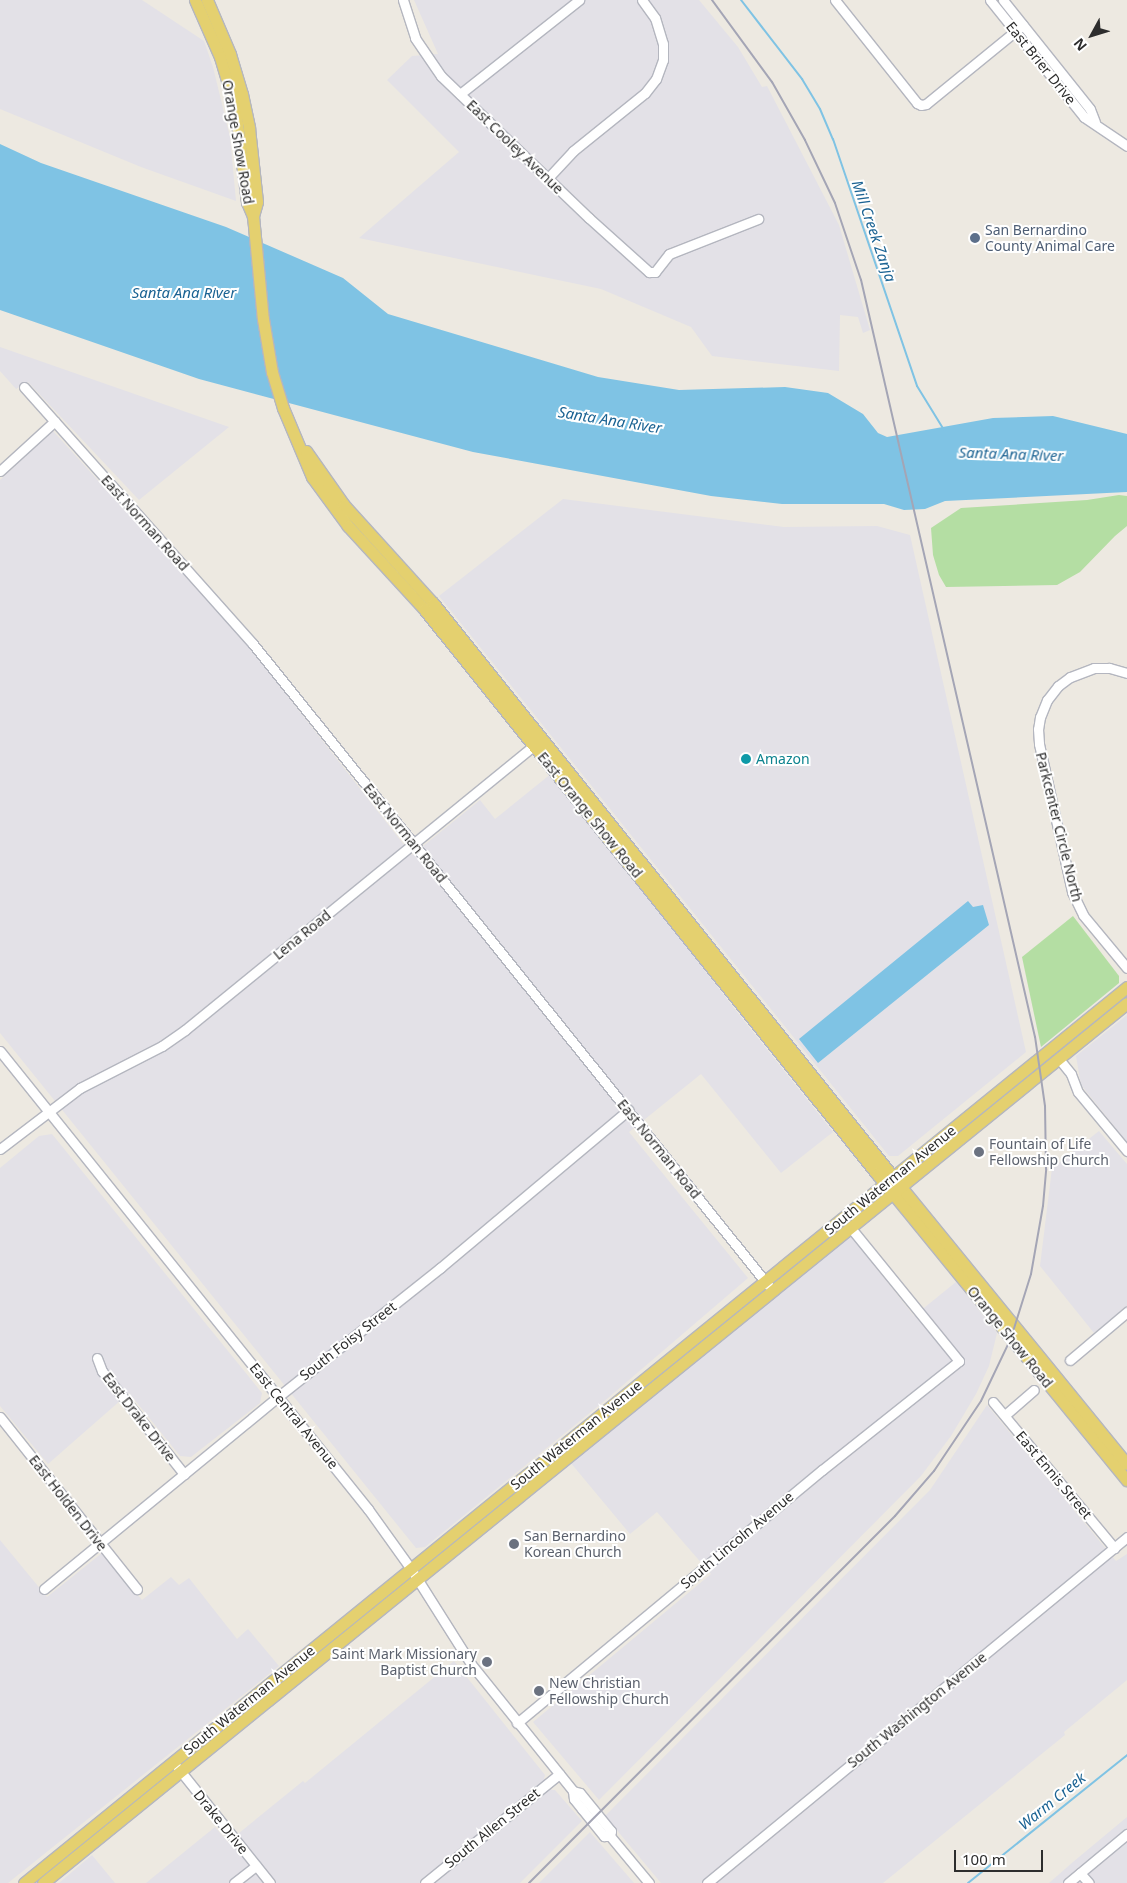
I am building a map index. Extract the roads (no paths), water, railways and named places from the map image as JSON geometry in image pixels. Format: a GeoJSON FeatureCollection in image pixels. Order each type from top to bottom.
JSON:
{"type":"FeatureCollection","features":[{"type":"Feature","properties":{"kind":"main road","name":"Orange Show Road"},"geometry":{"type":"LineString","coordinates":[[195,0],[220,57],[242,117]]}},
{"type":"Feature","properties":{"kind":"main road","name":"Orange Show Road"},"geometry":{"type":"LineString","coordinates":[[207,0],[230,54],[257,202],[253,216]]}},
{"type":"Feature","properties":{"kind":"main road","name":"East Orange Show Road"},"geometry":{"type":"LineString","coordinates":[[253,216],[268,352],[277,390],[312,477],[324,496],[348,526],[423,590],[485,676],[897,1190]]}},
{"type":"Feature","properties":{"kind":"main road","name":"South Waterman Avenue"},"geometry":{"type":"LineString","coordinates":[[43,1883],[418,1580],[769,1286],[889,1180],[1127,987]]}},
{"type":"Feature","properties":{"kind":"main road","name":"South Waterman Avenue"},"geometry":{"type":"LineString","coordinates":[[24,1883],[411,1569],[769,1286],[851,1228],[1127,1003]]}},
{"type":"Feature","properties":{"kind":"main road","name":"Orange Show Road"},"geometry":{"type":"LineString","coordinates":[[897,1190],[1127,1464]]}},
{"type":"Feature","properties":{"kind":"main road","name":"Orange Show Road"},"geometry":{"type":"LineString","coordinates":[[897,1190],[1127,1480]]}},
{"type":"Feature","properties":{"kind":"main road"},"geometry":{"type":"LineString","coordinates":[[286,1686],[285,1680],[300,1667],[317,1644]]}},
{"type":"Feature","properties":{"kind":"street","name":"East Cooley Avenue"},"geometry":{"type":"LineString","coordinates":[[403,0],[410,24],[422,50],[442,76],[649,272],[655,272],[669,254],[758,219]]}},
{"type":"Feature","properties":{"kind":"street"},"geometry":{"type":"LineString","coordinates":[[460,94],[579,0]]}},
{"type":"Feature","properties":{"kind":"street"},"geometry":{"type":"LineString","coordinates":[[548,178],[573,152],[645,93],[656,79],[663,60],[663,44],[654,18],[642,0]]}},
{"type":"Feature","properties":{"kind":"street"},"geometry":{"type":"LineString","coordinates":[[835,0],[917,103],[921,105],[926,104],[1023,25]]}},
{"type":"Feature","properties":{"kind":"street","name":"East Brier Drive"},"geometry":{"type":"LineString","coordinates":[[990,0],[1084,117],[1095,122],[1114,139],[1127,146]]}},
{"type":"Feature","properties":{"kind":"street","name":"East Brier Drive"},"geometry":{"type":"LineString","coordinates":[[1003,0],[1090,109],[1095,122]]}},
{"type":"Feature","properties":{"kind":"street","name":"East Norman Road"},"geometry":{"type":"LineString","coordinates":[[24,387],[253,644],[769,1286]]}},
{"type":"Feature","properties":{"kind":"street"},"geometry":{"type":"LineString","coordinates":[[0,471],[55,421]]}},
{"type":"Feature","properties":{"kind":"street","name":"Parkcenter Circle North"},"geometry":{"type":"LineString","coordinates":[[1127,673],[1110,668],[1080,672],[1058,686],[1047,700],[1040,716],[1039,744],[1072,892],[1083,916],[1127,968]]}},
{"type":"Feature","properties":{"kind":"street","name":"Lena Road"},"geometry":{"type":"LineString","coordinates":[[0,1149],[80,1088],[137,1060],[185,1030],[538,742]]}},
{"type":"Feature","properties":{"kind":"street","name":"East Central Avenue"},"geometry":{"type":"LineString","coordinates":[[0,1051],[373,1515],[411,1569],[471,1664],[573,1792],[574,1799],[591,1821],[604,1836],[610,1836],[649,1883]]}},
{"type":"Feature","properties":{"kind":"street"},"geometry":{"type":"LineString","coordinates":[[1059,1059],[1071,1074],[1078,1092],[1127,1151]]}},
{"type":"Feature","properties":{"kind":"street","name":"South Foisy Street"},"geometry":{"type":"LineString","coordinates":[[44,1589],[279,1396],[440,1268],[628,1110]]}},
{"type":"Feature","properties":{"kind":"street","name":"South Lincoln Avenue"},"geometry":{"type":"LineString","coordinates":[[517,1723],[829,1464],[959,1360],[851,1228]]}},
{"type":"Feature","properties":{"kind":"street"},"geometry":{"type":"LineString","coordinates":[[1070,1360],[1127,1312]]}},
{"type":"Feature","properties":{"kind":"street","name":"East Drake Drive"},"geometry":{"type":"LineString","coordinates":[[97,1358],[102,1371],[184,1474]]}},
{"type":"Feature","properties":{"kind":"street"},"geometry":{"type":"LineString","coordinates":[[1005,1415],[1034,1390]]}},
{"type":"Feature","properties":{"kind":"street","name":"East Ennis Street"},"geometry":{"type":"LineString","coordinates":[[993,1402],[1114,1548]]}},
{"type":"Feature","properties":{"kind":"street","name":"East Holden Drive"},"geometry":{"type":"LineString","coordinates":[[0,1416],[137,1589]]}},
{"type":"Feature","properties":{"kind":"street","name":"South Washington Avenue"},"geometry":{"type":"LineString","coordinates":[[707,1883],[1127,1538]]}},
{"type":"Feature","properties":{"kind":"street","name":"Drake Drive"},"geometry":{"type":"LineString","coordinates":[[173,1762],[270,1883]]}},
{"type":"Feature","properties":{"kind":"street","name":"South Allen Street"},"geometry":{"type":"LineString","coordinates":[[425,1883],[558,1774]]}},
{"type":"Feature","properties":{"kind":"street"},"geometry":{"type":"LineString","coordinates":[[1068,1883],[1127,1834]]}},
{"type":"Feature","properties":{"kind":"street"},"geometry":{"type":"LineString","coordinates":[[234,1883],[256,1866]]}},
{"type":"Feature","properties":{"kind":"street"},"geometry":{"type":"LineString","coordinates":[[1080,1873],[1089,1883]]}},
{"type":"Feature","properties":{"kind":"water","name":"Santa Ana River"},"geometry":{"type":"Polygon","coordinates":[[[0,144],[41,163],[226,227],[343,278],[388,314],[598,377],[679,390],[785,387],[828,393],[863,414],[878,433],[887,437],[993,418],[1053,416],[1127,434],[1127,492],[945,501],[925,509],[904,510],[884,504],[782,504],[711,496],[473,452],[199,379],[0,310],[0,144]]]}},
{"type":"Feature","properties":{"kind":"water"},"geometry":{"type":"Polygon","coordinates":[[[968,901],[973,907],[983,905],[989,925],[818,1063],[799,1039],[968,901]]]}},
{"type":"Feature","properties":{"kind":"waterway","name":"Mill Creek Zanja"},"geometry":{"type":"LineString","coordinates":[[741,0],[802,79],[820,109],[833,139],[917,386],[944,430]]}},
{"type":"Feature","properties":{"kind":"waterway","name":"Warm Creek"},"geometry":{"type":"LineString","coordinates":[[968,1883],[1127,1755]]}},
{"type":"Feature","properties":{"kind":"railway"},"geometry":{"type":"LineString","coordinates":[[529,1883],[895,1516],[934,1471],[981,1401],[1011,1338],[1031,1274],[1043,1206],[1046,1169],[1045,1106],[1035,1037],[861,280],[835,203],[805,140],[772,82],[712,0]]}},
{"type":"Feature","properties":{"kind":"place","name":"San Bernardino County Animal Care"},"geometry":{"type":"Point","coordinates":[975,238]}},
{"type":"Feature","properties":{"kind":"place","name":"Amazon"},"geometry":{"type":"Point","coordinates":[746,759]}},
{"type":"Feature","properties":{"kind":"place","name":"Fountain of Life Fellowship Church"},"geometry":{"type":"Point","coordinates":[979,1152]}},
{"type":"Feature","properties":{"kind":"place","name":"San Bernardino Korean Church"},"geometry":{"type":"Point","coordinates":[514,1544]}},
{"type":"Feature","properties":{"kind":"place","name":"Saint Mark Missionary Baptist Church"},"geometry":{"type":"Point","coordinates":[487,1662]}},
{"type":"Feature","properties":{"kind":"place","name":"New Christian Fellowship Church"},"geometry":{"type":"Point","coordinates":[539,1691]}}]}
